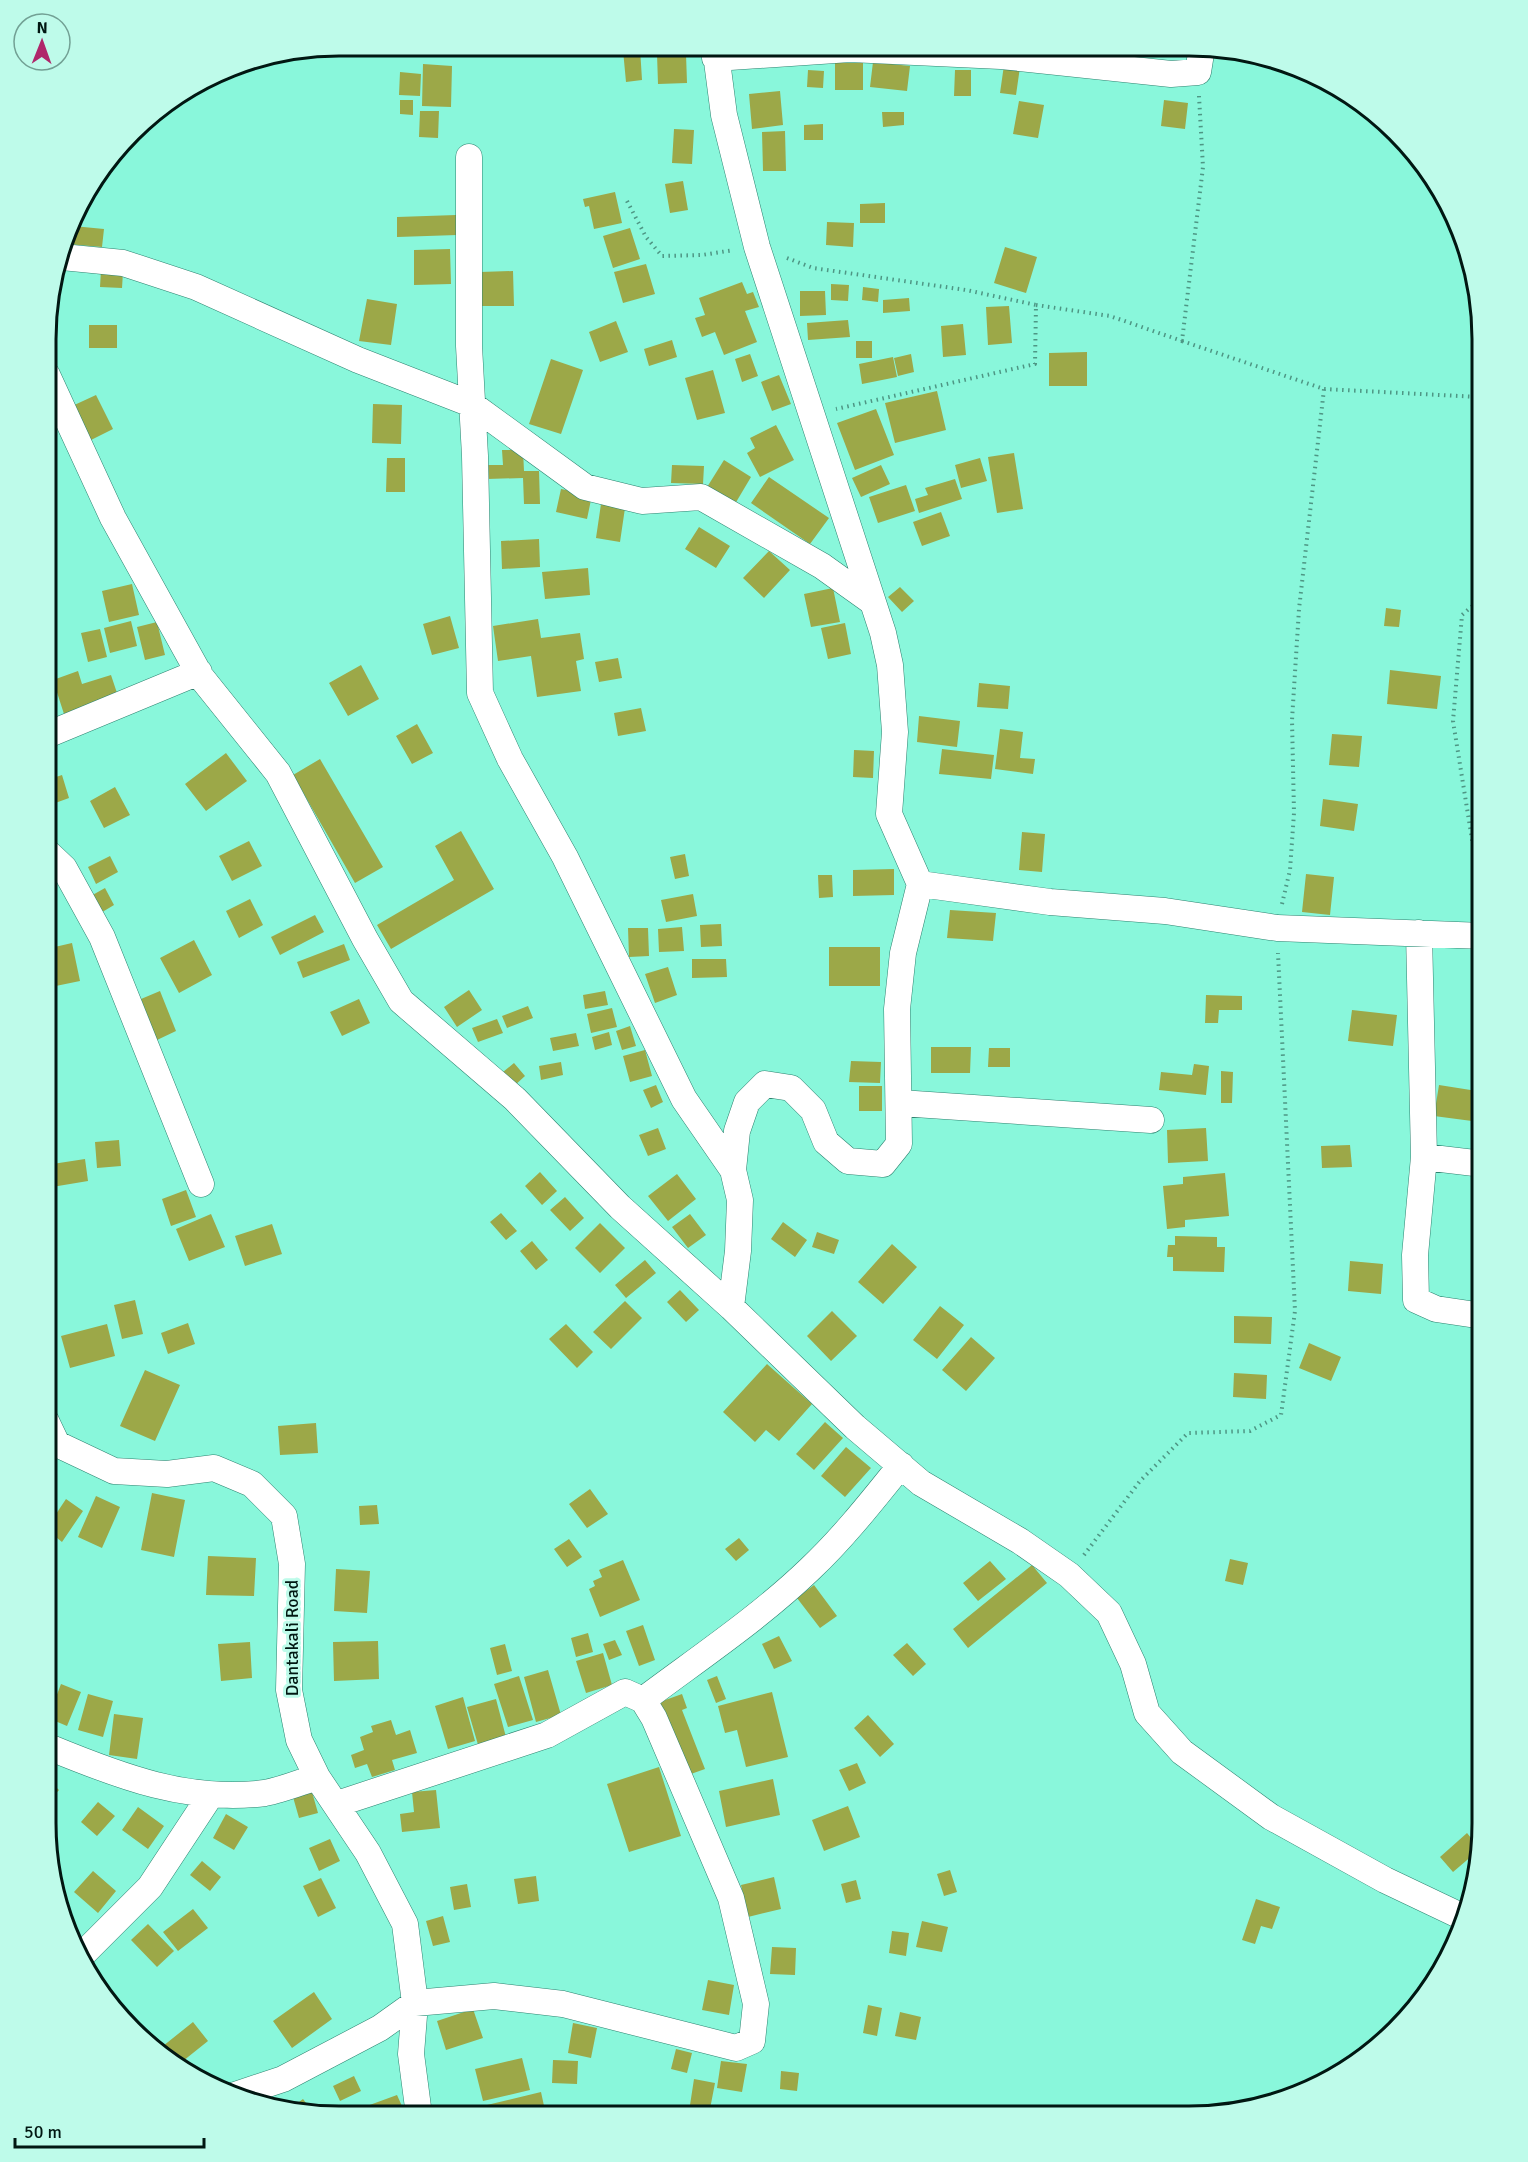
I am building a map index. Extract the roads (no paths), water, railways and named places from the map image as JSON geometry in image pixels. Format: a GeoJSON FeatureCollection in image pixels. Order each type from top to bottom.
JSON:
{"type":"FeatureCollection","features":[{"type":"Feature","properties":{"kind":"street"},"geometry":{"type":"LineString","coordinates":[[716,56],[724,116],[757,247],[883,633],[890,665],[895,732],[889,814],[920,884],[903,953],[897,1009],[899,1144],[883,1164],[848,1161],[826,1142],[813,1110],[791,1088],[765,1084],[747,1102],[737,1131],[733,1170],[740,1200],[738,1251],[731,1307]]}},
{"type":"Feature","properties":{"kind":"street"},"geometry":{"type":"LineString","coordinates":[[1001,56],[1171,74],[1200,60]]}},
{"type":"Feature","properties":{"kind":"street"},"geometry":{"type":"LineString","coordinates":[[469,157],[471,404],[475,456],[480,693],[510,759],[589,904],[684,1099],[733,1170]]}},
{"type":"Feature","properties":{"kind":"street"},"geometry":{"type":"LineString","coordinates":[[68,258],[123,263],[196,287],[358,360],[471,404],[585,487],[642,501],[701,497],[822,566],[871,601]]}},
{"type":"Feature","properties":{"kind":"street"},"geometry":{"type":"LineString","coordinates":[[56,395],[112,518],[199,672],[278,773],[365,939],[401,1001],[515,1099],[620,1208],[731,1307],[855,1427],[921,1483],[1020,1541],[1069,1575],[1109,1613],[1132,1664],[1148,1713],[1182,1752],[1272,1817],[1384,1880],[1457,1914]]}},
{"type":"Feature","properties":{"kind":"street"},"geometry":{"type":"LineString","coordinates":[[56,731],[199,672]]}},
{"type":"Feature","properties":{"kind":"street"},"geometry":{"type":"LineString","coordinates":[[56,860],[64,867],[102,937],[201,1184]]}},
{"type":"Feature","properties":{"kind":"street"},"geometry":{"type":"LineString","coordinates":[[920,884],[1050,902],[1165,911],[1277,928],[1472,935]]}},
{"type":"Feature","properties":{"kind":"street"},"geometry":{"type":"LineString","coordinates":[[1419,933],[1424,1157],[1415,1255],[1416,1300],[1436,1309],[1472,1314]]}},
{"type":"Feature","properties":{"kind":"street"},"geometry":{"type":"LineString","coordinates":[[900,1103],[1151,1120]]}},
{"type":"Feature","properties":{"kind":"street"},"geometry":{"type":"LineString","coordinates":[[1424,1157],[1472,1163]]}},
{"type":"Feature","properties":{"kind":"street","name":"Dantakali Road"},"geometry":{"type":"LineString","coordinates":[[56,1442],[114,1471],[166,1474],[214,1468],[252,1484],[284,1516],[292,1564],[289,1690],[298,1740],[317,1777],[368,1853],[405,1924],[415,2003],[411,2054],[419,2106]]}},
{"type":"Feature","properties":{"kind":"street"},"geometry":{"type":"LineString","coordinates":[[643,1700],[751,1618],[810,1569],[861,1515],[901,1465]]}},
{"type":"Feature","properties":{"kind":"street"},"geometry":{"type":"LineString","coordinates":[[248,2091],[283,2079],[380,2028],[415,2003],[494,1996],[563,2004],[736,2048],[752,2041],[756,2004],[731,1898],[654,1718],[643,1700],[625,1692],[547,1734],[337,1804]]}},
{"type":"Feature","properties":{"kind":"street"},"geometry":{"type":"LineString","coordinates":[[56,1750],[121,1777],[210,1796],[266,1793],[317,1777]]}},
{"type":"Feature","properties":{"kind":"street"},"geometry":{"type":"LineString","coordinates":[[86,1951],[150,1887],[210,1796]]}}]}
